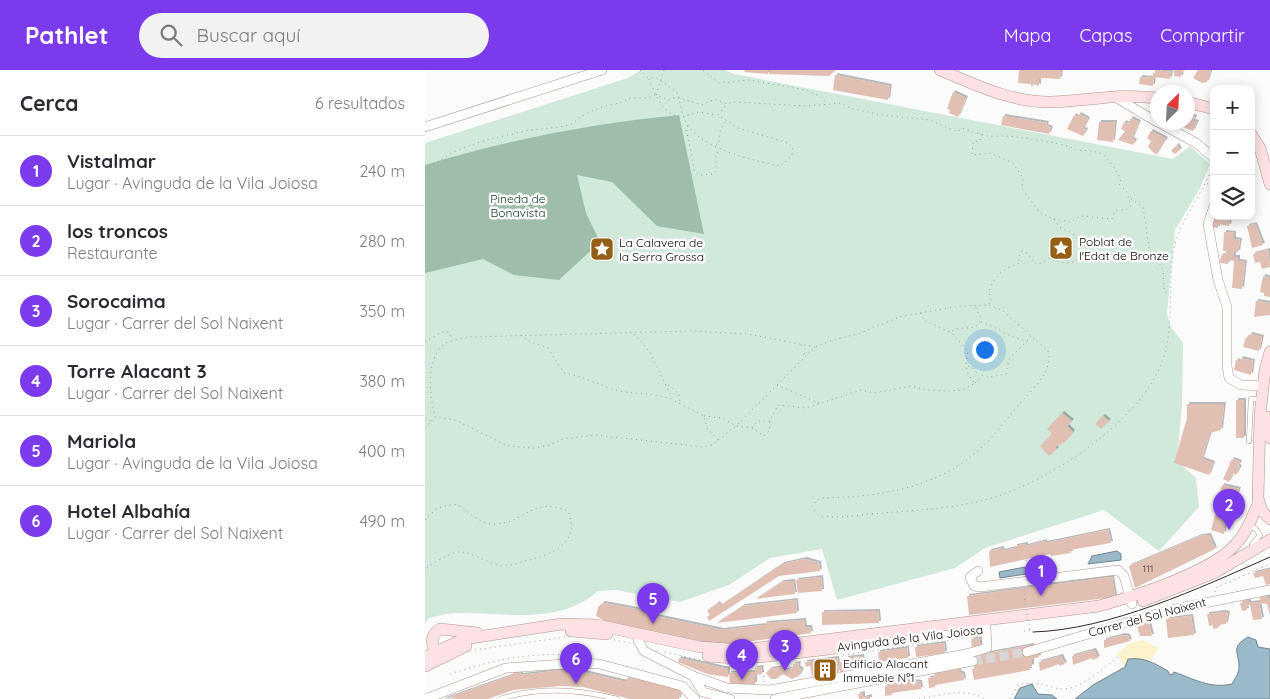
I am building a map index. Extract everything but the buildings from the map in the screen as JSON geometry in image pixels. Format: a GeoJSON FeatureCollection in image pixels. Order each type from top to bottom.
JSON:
{"type":"FeatureCollection","features":[{"type":"Feature","properties":{"kind":"main road"},"geometry":{"type":"LineString","coordinates":[[940,70],[999,95],[1015,98],[1050,102],[1115,96],[1150,98]]}},
{"type":"Feature","properties":{"kind":"main road"},"geometry":{"type":"LineString","coordinates":[[1195,104],[1210,108]]}},
{"type":"Feature","properties":{"kind":"main road"},"geometry":{"type":"LineString","coordinates":[[1255,140],[1260,148],[1270,184]]}},
{"type":"Feature","properties":{"kind":"main road"},"geometry":{"type":"LineString","coordinates":[[1270,352],[1263,386],[1263,401],[1270,438]]}},
{"type":"Feature","properties":{"kind":"main road"},"geometry":{"type":"LineString","coordinates":[[1263,401],[1260,415],[1258,504],[1270,519]]}},
{"type":"Feature","properties":{"kind":"main road"},"geometry":{"type":"LineString","coordinates":[[1259,490],[1264,479],[1270,473]]}},
{"type":"Feature","properties":{"kind":"main road","name":"Avinguda de la Vila Joiosa"},"geometry":{"type":"LineString","coordinates":[[1131,601],[1225,554],[1234,546],[1247,527],[1258,504]]}},
{"type":"Feature","properties":{"kind":"main road","name":"Avinguda de la Vila Joiosa"},"geometry":{"type":"LineString","coordinates":[[425,657],[467,646],[563,631],[596,632],[699,655],[742,658],[984,625],[1131,601],[1197,580],[1236,561],[1270,540]]}},
{"type":"Feature","properties":{"kind":"main road","name":"Avinguda de la Vila Joiosa"},"geometry":{"type":"LineString","coordinates":[[425,666],[440,653],[464,638],[537,626],[590,624],[700,647],[742,650],[984,625]]}},
{"type":"Feature","properties":{"kind":"main road"},"geometry":{"type":"LineString","coordinates":[[440,653],[433,645],[432,638],[440,629],[486,635]]}},
{"type":"Feature","properties":{"kind":"street"},"geometry":{"type":"LineString","coordinates":[[425,127],[598,70]]}},
{"type":"Feature","properties":{"kind":"street"},"geometry":{"type":"LineString","coordinates":[[1115,96],[1150,117]]}},
{"type":"Feature","properties":{"kind":"street"},"geometry":{"type":"LineString","coordinates":[[1172,130],[1196,143],[1210,155]]}},
{"type":"Feature","properties":{"kind":"street"},"geometry":{"type":"LineString","coordinates":[[1210,218],[1208,224],[1219,280],[1227,306],[1227,366],[1229,378],[1241,385],[1263,386]]}},
{"type":"Feature","properties":{"kind":"street"},"geometry":{"type":"LineString","coordinates":[[978,571],[970,577],[975,586],[980,587],[1117,570],[1124,576],[1131,601]]}},
{"type":"Feature","properties":{"kind":"street","name":"Carrer del Sol Naixent"},"geometry":{"type":"LineString","coordinates":[[1027,652],[1169,610],[1270,590]]}},
{"type":"Feature","properties":{"kind":"street"},"geometry":{"type":"LineString","coordinates":[[639,643],[643,651],[709,682],[739,690],[769,690],[966,654],[987,648],[984,625]]}},
{"type":"Feature","properties":{"kind":"street"},"geometry":{"type":"LineString","coordinates":[[775,699],[973,661]]}},
{"type":"Feature","properties":{"kind":"street"},"geometry":{"type":"LineString","coordinates":[[425,699],[448,694],[506,668],[580,663],[599,664],[682,686],[695,699]]}},
{"type":"Feature","properties":{"kind":"street"},"geometry":{"type":"LineString","coordinates":[[693,676],[703,692],[729,699]]}},
{"type":"Feature","properties":{"kind":"street"},"geometry":{"type":"LineString","coordinates":[[703,692],[704,685],[709,682]]}},
{"type":"Feature","properties":{"kind":"lane"},"geometry":{"type":"LineString","coordinates":[[1249,440],[1251,399],[1263,401]]}},
{"type":"Feature","properties":{"kind":"lane"},"geometry":{"type":"LineString","coordinates":[[1236,561],[1241,552],[1259,539],[1259,531],[1255,528],[1247,527]]}},
{"type":"Feature","properties":{"kind":"lane"},"geometry":{"type":"LineString","coordinates":[[500,699],[525,692],[562,690],[583,691],[617,699]]}},
{"type":"Feature","properties":{"kind":"path"},"geometry":{"type":"LineString","coordinates":[[640,70],[648,78],[655,95],[666,110],[675,116],[682,118],[684,116],[699,112],[718,115],[738,128],[788,143],[793,147],[792,155],[781,166],[720,149],[715,145],[709,144],[688,126],[684,116],[678,93],[661,80],[648,78]]}},
{"type":"Feature","properties":{"kind":"path"},"geometry":{"type":"LineString","coordinates":[[655,95],[664,70]]}},
{"type":"Feature","properties":{"kind":"path"},"geometry":{"type":"LineString","coordinates":[[703,70],[719,83],[749,80],[806,90],[829,104]]}},
{"type":"Feature","properties":{"kind":"path"},"geometry":{"type":"LineString","coordinates":[[425,170],[453,152],[486,140],[521,132],[570,125],[587,113],[605,106],[621,103],[630,98],[648,98],[655,95],[669,100],[673,97],[702,105],[715,99],[727,104]]}},
{"type":"Feature","properties":{"kind":"path"},"geometry":{"type":"LineString","coordinates":[[718,115],[727,104],[732,102],[766,102],[806,106],[841,103],[850,108],[888,116],[930,120],[955,131],[959,131],[962,128],[981,134],[986,136],[1015,136],[1103,154],[1116,168],[1116,172],[1121,179],[1119,184],[1127,192],[1131,206],[1115,212],[1112,219],[1081,216],[1070,222],[1054,219],[1040,213],[1026,196],[1022,188],[1023,178],[1013,163],[989,153],[972,155],[972,145],[980,141],[981,134]]}},
{"type":"Feature","properties":{"kind":"path"},"geometry":{"type":"LineString","coordinates":[[715,145],[719,143],[719,132],[725,120]]}},
{"type":"Feature","properties":{"kind":"path"},"geometry":{"type":"LineString","coordinates":[[688,126],[686,128],[688,144],[695,164],[694,171],[699,175],[713,174],[716,171],[716,154],[720,149]]}},
{"type":"Feature","properties":{"kind":"path"},"geometry":{"type":"LineString","coordinates":[[435,416],[455,420],[508,446],[516,447],[533,448],[549,445],[562,439],[595,435],[703,447],[719,441],[736,426],[776,384],[815,348],[902,316],[921,312],[989,305],[1003,311],[1048,351],[1049,356],[1041,378],[985,443],[970,458],[955,468],[922,484],[884,494],[819,499],[813,504],[814,512],[822,516],[833,516],[906,511],[970,502],[996,496],[1075,457],[1117,423],[1155,378],[1169,338],[1174,248],[1180,232],[1210,175]]}},
{"type":"Feature","properties":{"kind":"path"},"geometry":{"type":"LineString","coordinates":[[1130,198],[1143,207],[1149,248],[1163,269],[1164,291],[1171,294]]}},
{"type":"Feature","properties":{"kind":"path"},"geometry":{"type":"LineString","coordinates":[[989,305],[991,301],[990,288],[997,276],[1002,270],[1020,263],[1018,258],[1022,252],[1026,252],[1037,266],[1050,258],[1056,263],[1067,264],[1081,255],[1083,246],[1080,241],[1072,233],[1059,227],[1054,219]]}},
{"type":"Feature","properties":{"kind":"path"},"geometry":{"type":"LineString","coordinates":[[974,306],[978,309],[980,322]]}},
{"type":"Feature","properties":{"kind":"path"},"geometry":{"type":"LineString","coordinates":[[921,312],[924,321],[929,321],[941,330],[951,332],[968,350],[966,365],[969,377],[975,383]]}},
{"type":"Feature","properties":{"kind":"path"},"geometry":{"type":"LineString","coordinates":[[951,332],[953,329],[975,327],[980,322]]}},
{"type":"Feature","properties":{"kind":"path"},"geometry":{"type":"LineString","coordinates":[[980,322],[989,324],[1021,340],[1027,340]]}},
{"type":"Feature","properties":{"kind":"path"},"geometry":{"type":"LineString","coordinates":[[425,428],[435,416],[430,384],[432,361],[443,346],[453,340],[520,334],[692,331],[748,334],[815,348]]}},
{"type":"Feature","properties":{"kind":"path"},"geometry":{"type":"LineString","coordinates":[[425,342],[442,332],[448,332],[453,340]]}},
{"type":"Feature","properties":{"kind":"path"},"geometry":{"type":"LineString","coordinates":[[633,333],[650,352],[674,400]]}},
{"type":"Feature","properties":{"kind":"path"},"geometry":{"type":"LineString","coordinates":[[520,334],[528,341],[548,348],[564,373],[580,376],[619,391],[649,392],[674,400],[704,416],[722,418],[736,426],[752,428],[764,436],[769,431],[778,405],[799,408],[821,404],[861,390],[874,393],[911,386],[927,390],[963,390],[975,383],[979,377],[1006,374],[1009,359],[1031,336]]}},
{"type":"Feature","properties":{"kind":"path"},"geometry":{"type":"LineString","coordinates":[[801,344],[805,349],[803,358]]}},
{"type":"Feature","properties":{"kind":"path"},"geometry":{"type":"LineString","coordinates":[[966,365],[974,369],[979,377]]}},
{"type":"Feature","properties":{"kind":"path"},"geometry":{"type":"LineString","coordinates":[[776,384],[821,404]]}},
{"type":"Feature","properties":{"kind":"path"},"geometry":{"type":"LineString","coordinates":[[667,385],[679,394],[681,404]]}},
{"type":"Feature","properties":{"kind":"path"},"geometry":{"type":"LineString","coordinates":[[704,416],[707,428],[719,441]]}},
{"type":"Feature","properties":{"kind":"path"},"geometry":{"type":"LineString","coordinates":[[425,419],[431,421]]}},
{"type":"Feature","properties":{"kind":"path"},"geometry":{"type":"LineString","coordinates":[[752,428],[758,421],[771,422]]}},
{"type":"Feature","properties":{"kind":"path"},"geometry":{"type":"LineString","coordinates":[[425,520],[437,508],[454,504],[463,508],[480,521],[495,524],[512,520],[536,507],[545,506],[568,512],[572,528],[568,539],[554,553],[511,565],[500,565],[475,558],[470,554],[458,552],[425,570]]}},
{"type":"Feature","properties":{"kind":"path"},"geometry":{"type":"LineString","coordinates":[[1024,631],[1030,632],[1024,589],[1029,588],[1026,560]]}},
{"type":"Feature","properties":{"kind":"path"},"geometry":{"type":"LineString","coordinates":[[1216,592],[1215,588],[1270,564]]}},
{"type":"Feature","properties":{"kind":"path"},"geometry":{"type":"LineString","coordinates":[[469,651],[569,637]]}},
{"type":"Feature","properties":{"kind":"path"},"geometry":{"type":"LineString","coordinates":[[613,640],[639,643]]}},
{"type":"Feature","properties":{"kind":"path"},"geometry":{"type":"LineString","coordinates":[[1010,699],[1018,685],[1031,681],[1063,690],[1089,679],[1118,657]]}},
{"type":"Feature","properties":{"kind":"path"},"geometry":{"type":"LineString","coordinates":[[763,665],[764,688]]}},
{"type":"Feature","properties":{"kind":"path"},"geometry":{"type":"LineString","coordinates":[[919,699],[962,691],[974,693],[985,699]]}},
{"type":"Feature","properties":{"kind":"green space"},"geometry":{"type":"Polygon","coordinates":[[[641,70],[725,70],[734,74],[1173,159],[1190,146],[1210,164],[1199,190],[1175,230],[1167,314],[1171,327],[1183,343],[1182,404],[1177,461],[1196,478],[1199,507],[1159,551],[1104,510],[985,548],[955,568],[837,600],[822,549],[770,558],[729,585],[680,602],[616,590],[598,591],[583,602],[549,613],[512,615],[453,613],[429,618],[425,624],[425,143],[628,78],[641,70]]]}},
{"type":"Feature","properties":{"kind":"green space","name":"Pineda de Bonavista"},"geometry":{"type":"Polygon","coordinates":[[[679,115],[704,234],[657,226],[612,182],[577,175],[586,213],[600,242],[559,280],[514,275],[483,259],[425,273],[425,165],[520,140],[582,128],[679,115]]]}},
{"type":"Feature","properties":{"kind":"sand"},"geometry":{"type":"Polygon","coordinates":[[[1142,640],[1159,648],[1150,661],[1128,660],[1125,667],[1117,654],[1130,643],[1142,640]]]}},
{"type":"Feature","properties":{"kind":"water"},"geometry":{"type":"Polygon","coordinates":[[[1117,551],[1121,554],[1121,560],[1088,564],[1092,556],[1117,551]]]}},
{"type":"Feature","properties":{"kind":"water"},"geometry":{"type":"Polygon","coordinates":[[[1025,567],[1026,574],[1000,578],[999,572],[1025,567]]]}},
{"type":"Feature","properties":{"kind":"water"},"geometry":{"type":"Polygon","coordinates":[[[1248,637],[1256,640],[1258,647],[1270,649],[1270,699],[1075,699],[1093,685],[1125,667],[1128,659],[1149,661],[1168,671],[1169,674],[1172,675],[1174,672],[1209,684],[1232,684],[1239,669],[1237,648],[1248,637]]]}},
{"type":"Feature","properties":{"kind":"water"},"geometry":{"type":"Polygon","coordinates":[[[1032,684],[1038,694],[1052,695],[1057,699],[1014,699],[1020,688],[1032,684]]]}},
{"type":"Feature","properties":{"kind":"tunnel"},"geometry":{"type":"LineString","coordinates":[[973,661],[1027,652]]}},
{"type":"Feature","properties":{"kind":"tram line"},"geometry":{"type":"LineString","coordinates":[[1033,632],[1092,624],[1123,616],[1214,582],[1270,557]]}},
{"type":"Feature","properties":{"kind":"place","name":"Poblat de l'Edat de Bronze"},"geometry":{"type":"Point","coordinates":[1061,248]}},
{"type":"Feature","properties":{"kind":"place","name":"La Calavera de la Serra Grossa"},"geometry":{"type":"Point","coordinates":[602,249]}},
{"type":"Feature","properties":{"kind":"place","name":"los troncos"},"geometry":{"type":"Point","coordinates":[1229,530]}},
{"type":"Feature","properties":{"kind":"place","name":"Vistalmar"},"geometry":{"type":"Point","coordinates":[1041,596]}},
{"type":"Feature","properties":{"kind":"place","name":"Mariola"},"geometry":{"type":"Point","coordinates":[653,624]}},
{"type":"Feature","properties":{"kind":"place","name":"Edificio Alacant Inmueble N°1"},"geometry":{"type":"Point","coordinates":[825,670]}},
{"type":"Feature","properties":{"kind":"place","name":"Sorocaima"},"geometry":{"type":"Point","coordinates":[785,671]}},
{"type":"Feature","properties":{"kind":"place","name":"Torre Alacant 3"},"geometry":{"type":"Point","coordinates":[742,680]}},
{"type":"Feature","properties":{"kind":"place","name":"Hotel Albahía"},"geometry":{"type":"Point","coordinates":[576,684]}}]}
